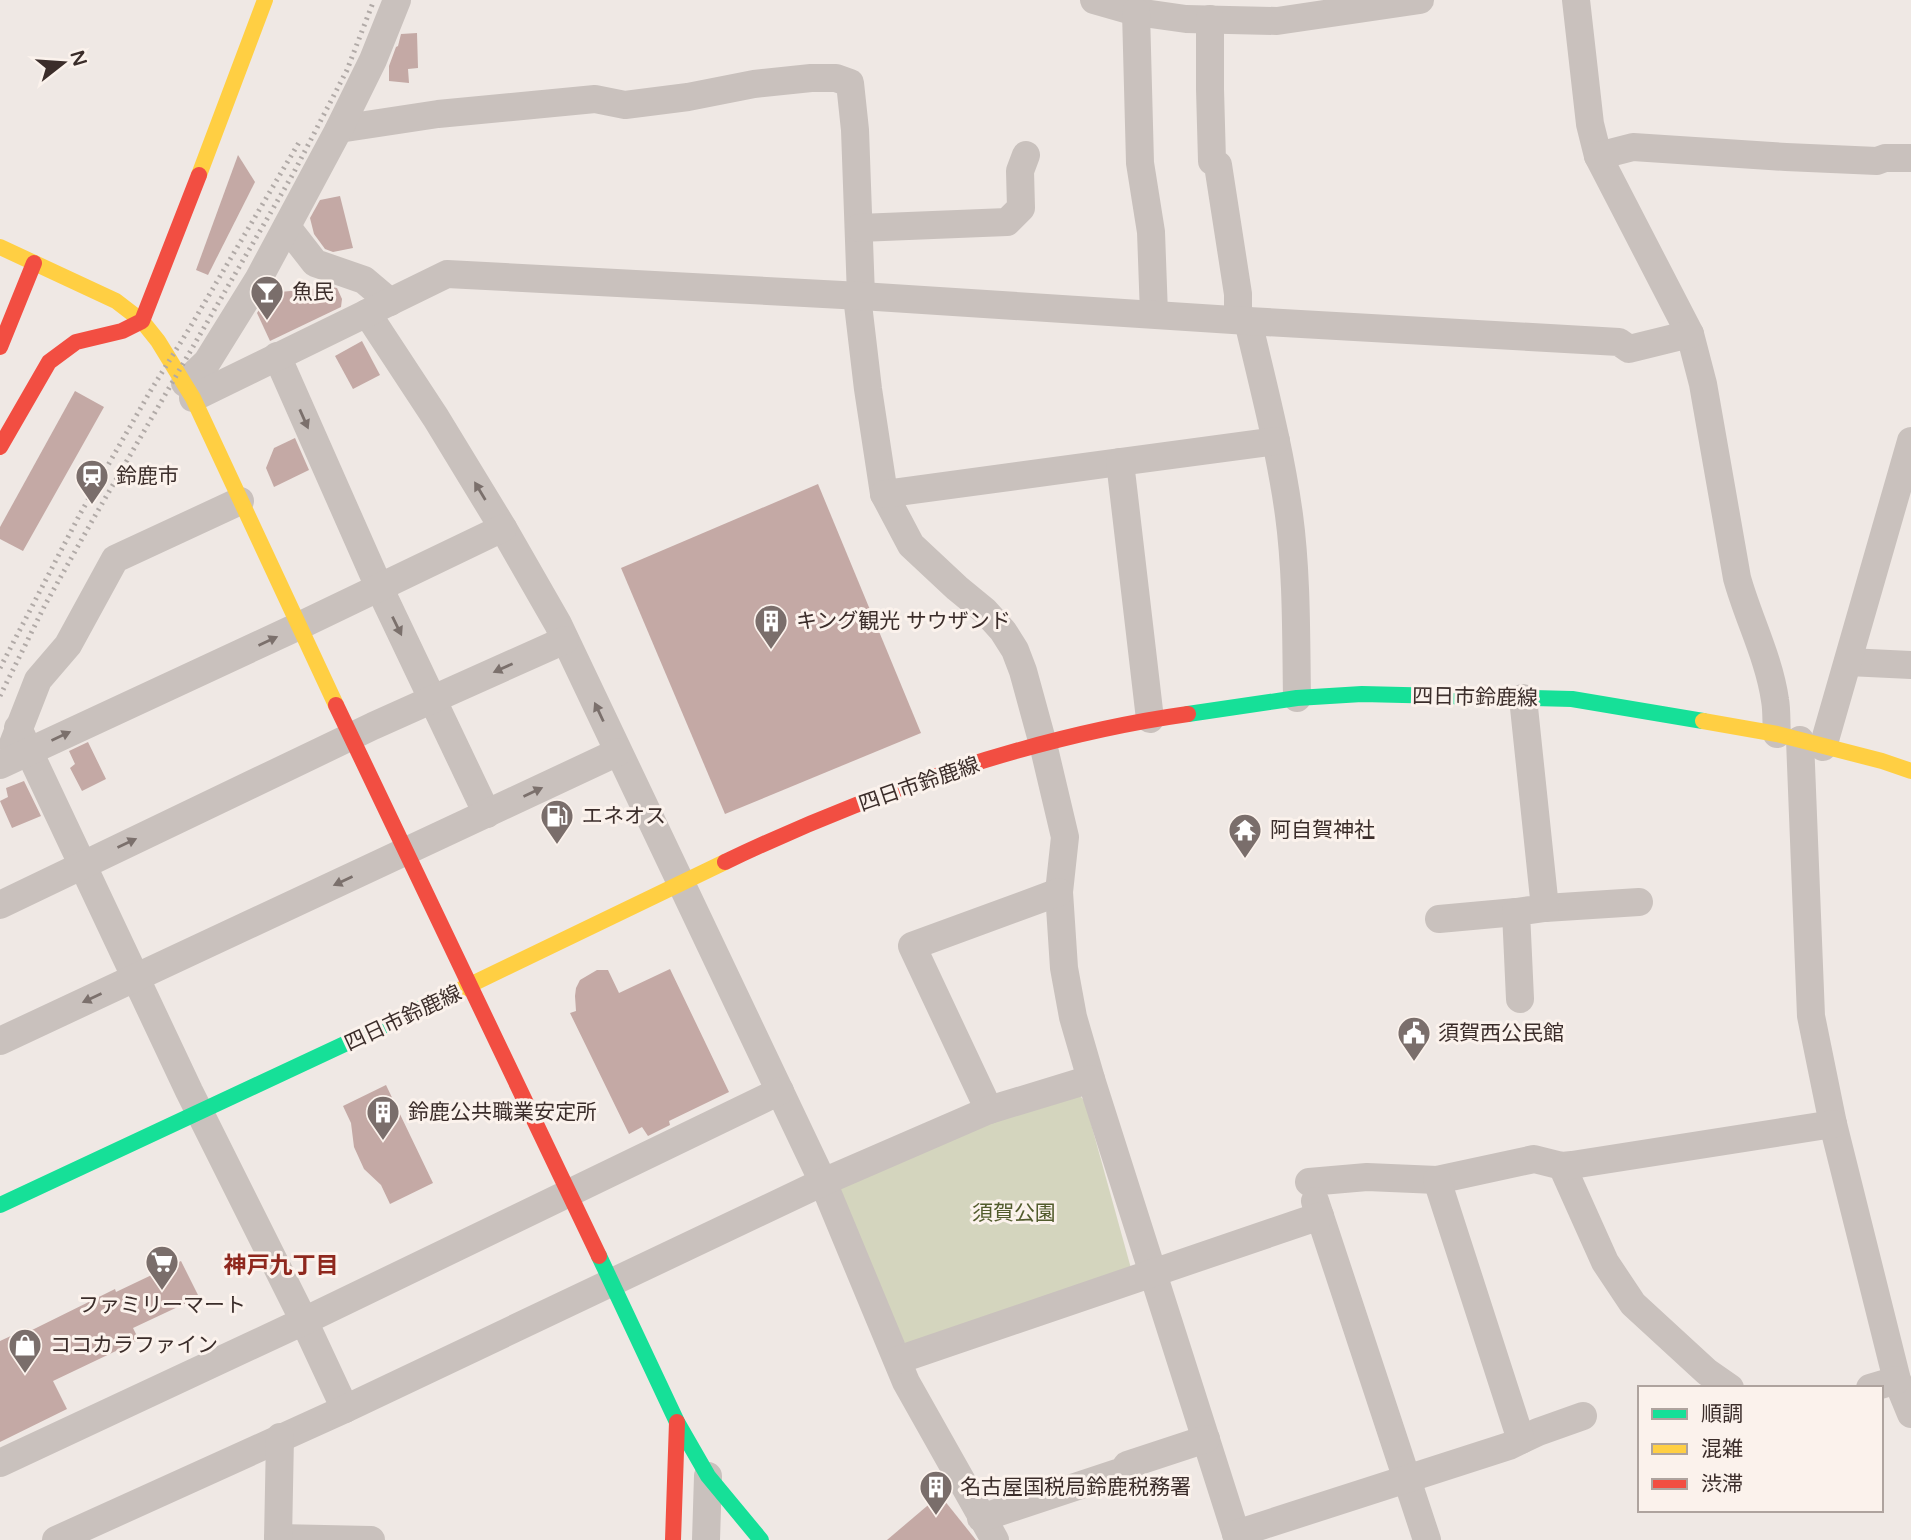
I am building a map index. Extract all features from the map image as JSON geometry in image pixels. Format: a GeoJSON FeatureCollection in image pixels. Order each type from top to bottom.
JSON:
{"type":"FeatureCollection","features":[{"type":"Feature","properties":{"kind":"street"},"geometry":{"type":"LineString","coordinates":[[0,447],[49,362],[76,342],[122,331],[142,321],[265,0]]}},
{"type":"Feature","properties":{"kind":"street"},"geometry":{"type":"LineString","coordinates":[[189,390],[258,280],[339,130],[373,60],[397,0]]}},
{"type":"Feature","properties":{"kind":"street"},"geometry":{"type":"LineString","coordinates":[[1094,0],[1136,12],[1186,19],[1277,21],[1420,0]]}},
{"type":"Feature","properties":{"kind":"street"},"geometry":{"type":"LineString","coordinates":[[1576,0],[1590,124],[1598,156],[1690,334],[1703,384],[1737,578],[1766,663],[1775,701],[1800,740],[1811,1016],[1833,1124],[1896,1380],[1911,1414]]}},
{"type":"Feature","properties":{"kind":"street"},"geometry":{"type":"LineString","coordinates":[[1136,12],[1140,163],[1151,232],[1154,314]]}},
{"type":"Feature","properties":{"kind":"street"},"geometry":{"type":"LineString","coordinates":[[1210,19],[1212,161],[1218,165],[1243,320],[1276,441],[1290,517],[1296,606],[1297,698]]}},
{"type":"Feature","properties":{"kind":"street"},"geometry":{"type":"LineString","coordinates":[[339,130],[438,114],[595,99],[625,104],[811,78],[836,78],[850,83],[855,130],[859,296],[868,389],[884,494],[911,545],[985,611],[1003,631],[1015,650],[1023,671],[1065,837],[1059,892],[1063,968],[1073,1017],[1237,1537],[1509,1446],[1583,1416]]}},
{"type":"Feature","properties":{"kind":"street"},"geometry":{"type":"LineString","coordinates":[[1598,156],[1633,147],[1877,161],[1885,158],[1911,158]]}},
{"type":"Feature","properties":{"kind":"street"},"geometry":{"type":"LineString","coordinates":[[859,228],[1007,222],[1021,208],[1020,171],[1026,155]]}},
{"type":"Feature","properties":{"kind":"street"},"geometry":{"type":"LineString","coordinates":[[287,227],[315,263],[364,280],[436,418],[558,624],[823,1182],[906,1382],[988,1529],[1124,1471],[1127,1465],[1206,1439]]}},
{"type":"Feature","properties":{"kind":"street"},"geometry":{"type":"LineString","coordinates":[[0,247],[116,301],[142,321],[189,390],[405,852],[677,1422],[708,1476],[761,1540]]}},
{"type":"Feature","properties":{"kind":"street"},"geometry":{"type":"LineString","coordinates":[[0,347],[34,263]]}},
{"type":"Feature","properties":{"kind":"street"},"geometry":{"type":"LineString","coordinates":[[189,390],[277,356],[447,274],[1619,342],[1629,349],[1690,334]]}},
{"type":"Feature","properties":{"kind":"street"},"geometry":{"type":"LineString","coordinates":[[277,356],[379,587],[487,814]]}},
{"type":"Feature","properties":{"kind":"street"},"geometry":{"type":"LineString","coordinates":[[884,494],[1276,441]]}},
{"type":"Feature","properties":{"kind":"street"},"geometry":{"type":"LineString","coordinates":[[1800,740],[1848,662],[1911,441]]}},
{"type":"Feature","properties":{"kind":"street"},"geometry":{"type":"LineString","coordinates":[[1120,462],[1150,719]]}},
{"type":"Feature","properties":{"kind":"street"},"geometry":{"type":"LineString","coordinates":[[13,752],[38,680],[68,645],[115,559],[240,501]]}},
{"type":"Feature","properties":{"kind":"street"},"geometry":{"type":"LineString","coordinates":[[13,752],[299,626],[503,528]]}},
{"type":"Feature","properties":{"kind":"street"},"geometry":{"type":"LineString","coordinates":[[0,905],[351,737],[565,640]]}},
{"type":"Feature","properties":{"kind":"street"},"geometry":{"type":"LineString","coordinates":[[1848,662],[1911,665]]}},
{"type":"Feature","properties":{"kind":"street","name":"四日市鈴鹿線"},"geometry":{"type":"LineString","coordinates":[[0,1205],[469,986],[776,837],[951,771],[1043,744],[1150,719],[1297,698],[1362,694],[1572,699],[1800,740],[1911,771]]}},
{"type":"Feature","properties":{"kind":"street"},"geometry":{"type":"LineString","coordinates":[[1523,698],[1545,908]]}},
{"type":"Feature","properties":{"kind":"street"},"geometry":{"type":"LineString","coordinates":[[13,752],[81,864],[345,1409]]}},
{"type":"Feature","properties":{"kind":"street"},"geometry":{"type":"LineString","coordinates":[[0,1041],[618,752]]}},
{"type":"Feature","properties":{"kind":"street"},"geometry":{"type":"LineString","coordinates":[[989,1110],[912,946],[1059,892]]}},
{"type":"Feature","properties":{"kind":"street"},"geometry":{"type":"LineString","coordinates":[[1439,919],[1639,902]]}},
{"type":"Feature","properties":{"kind":"street"},"geometry":{"type":"LineString","coordinates":[[1516,912],[1520,999]]}},
{"type":"Feature","properties":{"kind":"street"},"geometry":{"type":"LineString","coordinates":[[57,1540],[345,1409],[823,1182],[989,1110],[1091,1079]]}},
{"type":"Feature","properties":{"kind":"street"},"geometry":{"type":"LineString","coordinates":[[0,1463],[304,1321],[780,1091]]}},
{"type":"Feature","properties":{"kind":"street"},"geometry":{"type":"LineString","coordinates":[[1427,1540],[1307,1175],[1437,1180],[1534,1159],[1562,1166],[1833,1124]]}},
{"type":"Feature","properties":{"kind":"street"},"geometry":{"type":"LineString","coordinates":[[1562,1166],[1605,1262],[1633,1304],[1707,1372],[1727,1386]]}},
{"type":"Feature","properties":{"kind":"street"},"geometry":{"type":"LineString","coordinates":[[1437,1180],[1521,1440]]}},
{"type":"Feature","properties":{"kind":"street"},"geometry":{"type":"LineString","coordinates":[[898,1360],[1320,1216]]}},
{"type":"Feature","properties":{"kind":"street"},"geometry":{"type":"LineString","coordinates":[[1876,1386],[1896,1380]]}},
{"type":"Feature","properties":{"kind":"street"},"geometry":{"type":"LineString","coordinates":[[673,1540],[677,1422]]}},
{"type":"Feature","properties":{"kind":"street"},"geometry":{"type":"LineString","coordinates":[[280,1437],[278,1539],[371,1540]]}},
{"type":"Feature","properties":{"kind":"street"},"geometry":{"type":"LineString","coordinates":[[706,1540],[708,1476]]}},
{"type":"Feature","properties":{"kind":"green space","name":"須賀公園"},"geometry":{"type":"Polygon","coordinates":[[[1077,1092],[1085,1102],[1132,1272],[908,1344],[897,1340],[838,1197],[842,1182],[969,1129],[1077,1092]]]}},
{"type":"Feature","properties":{"kind":"building"},"geometry":{"type":"Polygon","coordinates":[[[417,33],[418,68],[408,69],[409,83],[389,81],[389,66],[401,34],[417,33]]]}},
{"type":"Feature","properties":{"kind":"building"},"geometry":{"type":"Polygon","coordinates":[[[238,155],[255,182],[208,275],[196,270],[238,155]]]}},
{"type":"Feature","properties":{"kind":"building"},"geometry":{"type":"Polygon","coordinates":[[[340,196],[353,248],[333,252],[325,249],[314,234],[310,218],[320,200],[340,196]]]}},
{"type":"Feature","properties":{"kind":"building"},"geometry":{"type":"Polygon","coordinates":[[[337,288],[342,299],[341,307],[270,341],[257,313],[268,296],[280,292],[337,288]]]}},
{"type":"Feature","properties":{"kind":"building"},"geometry":{"type":"Polygon","coordinates":[[[362,341],[380,375],[353,389],[335,356],[362,341]]]}},
{"type":"Feature","properties":{"kind":"building"},"geometry":{"type":"Polygon","coordinates":[[[75,391],[104,407],[23,551],[0,539],[0,527],[75,391]]]}},
{"type":"Feature","properties":{"kind":"building"},"geometry":{"type":"Polygon","coordinates":[[[295,438],[309,470],[274,487],[266,468],[274,448],[295,438]]]}},
{"type":"Feature","properties":{"kind":"building","name":"キング観光 サウザンド"},"geometry":{"type":"Polygon","coordinates":[[[818,484],[921,733],[725,814],[621,568],[818,484]]]}},
{"type":"Feature","properties":{"kind":"building"},"geometry":{"type":"Polygon","coordinates":[[[88,742],[106,779],[82,791],[70,768],[75,764],[69,751],[88,742]]]}},
{"type":"Feature","properties":{"kind":"building"},"geometry":{"type":"Polygon","coordinates":[[[24,781],[41,816],[12,828],[0,801],[8,797],[6,788],[24,781]]]}},
{"type":"Feature","properties":{"kind":"building"},"geometry":{"type":"Polygon","coordinates":[[[670,969],[729,1092],[669,1121],[670,1125],[648,1136],[642,1127],[629,1134],[570,1013],[576,1011],[576,988],[580,980],[597,970],[608,970],[619,993],[670,969]]]}},
{"type":"Feature","properties":{"kind":"building","name":"鈴鹿公共職業安定所"},"geometry":{"type":"Polygon","coordinates":[[[386,1085],[433,1183],[390,1204],[381,1185],[364,1169],[354,1147],[351,1123],[343,1106],[386,1085]]]}},
{"type":"Feature","properties":{"kind":"building"},"geometry":{"type":"Polygon","coordinates":[[[181,1261],[199,1297],[133,1328],[139,1340],[53,1381],[67,1409],[0,1442],[0,1341],[28,1328],[30,1331],[115,1289],[116,1292],[181,1261]]]}},
{"type":"Feature","properties":{"kind":"building","name":"名古屋国税局鈴鹿税務署"},"geometry":{"type":"Polygon","coordinates":[[[940,1495],[976,1540],[887,1540],[940,1495]]]}},
{"type":"Feature","properties":{"kind":"railway"},"geometry":{"type":"LineString","coordinates":[[0,696],[45,605],[92,521],[293,174],[347,70],[374,0]]}},
{"type":"Feature","properties":{"kind":"railway"},"geometry":{"type":"LineString","coordinates":[[0,668],[80,514],[301,139]]}},
{"type":"Feature","properties":{"kind":"traffic: fast"},"geometry":{"type":"LineString","coordinates":[[1188,714],[1297,698],[1362,694],[1572,699],[1703,721]]}},
{"type":"Feature","properties":{"kind":"traffic: fast"},"geometry":{"type":"LineString","coordinates":[[0,1205],[443,998]]}},
{"type":"Feature","properties":{"kind":"traffic: fast"},"geometry":{"type":"LineString","coordinates":[[599,1256],[677,1422],[708,1476],[761,1540]]}},
{"type":"Feature","properties":{"kind":"traffic: slow"},"geometry":{"type":"LineString","coordinates":[[199,175],[265,0]]}},
{"type":"Feature","properties":{"kind":"traffic: slow"},"geometry":{"type":"LineString","coordinates":[[0,247],[116,301],[142,321],[158,341],[193,398],[336,705]]}},
{"type":"Feature","properties":{"kind":"traffic: slow"},"geometry":{"type":"LineString","coordinates":[[1703,721],[1777,734],[1911,771]]}},
{"type":"Feature","properties":{"kind":"traffic: slow"},"geometry":{"type":"LineString","coordinates":[[443,998],[725,862]]}},
{"type":"Feature","properties":{"kind":"traffic: jam"},"geometry":{"type":"LineString","coordinates":[[0,447],[49,362],[76,342],[122,331],[142,321],[199,175]]}},
{"type":"Feature","properties":{"kind":"traffic: jam"},"geometry":{"type":"LineString","coordinates":[[0,347],[34,263]]}},
{"type":"Feature","properties":{"kind":"traffic: jam"},"geometry":{"type":"LineString","coordinates":[[336,705],[599,1256]]}},
{"type":"Feature","properties":{"kind":"traffic: jam"},"geometry":{"type":"LineString","coordinates":[[725,862],[835,813],[951,771],[1070,737],[1188,714]]}},
{"type":"Feature","properties":{"kind":"traffic: jam"},"geometry":{"type":"LineString","coordinates":[[673,1540],[677,1422]]}},
{"type":"Feature","properties":{"kind":"place","name":"魚民"},"geometry":{"type":"Point","coordinates":[267,322]}},
{"type":"Feature","properties":{"kind":"place","name":"鈴鹿市"},"geometry":{"type":"Point","coordinates":[92,506]}},
{"type":"Feature","properties":{"kind":"place","name":"キング観光 サウザンド"},"geometry":{"type":"Point","coordinates":[771,651]}},
{"type":"Feature","properties":{"kind":"place","name":"エネオス"},"geometry":{"type":"Point","coordinates":[557,846]}},
{"type":"Feature","properties":{"kind":"place","name":"阿自賀神社"},"geometry":{"type":"Point","coordinates":[1245,860]}},
{"type":"Feature","properties":{"kind":"place","name":"須賀西公民館"},"geometry":{"type":"Point","coordinates":[1414,1063]}},
{"type":"Feature","properties":{"kind":"place","name":"鈴鹿公共職業安定所"},"geometry":{"type":"Point","coordinates":[383,1142]}},
{"type":"Feature","properties":{"kind":"place","name":"ファミリーマート"},"geometry":{"type":"Point","coordinates":[162,1292]}},
{"type":"Feature","properties":{"kind":"place","name":"ココカラファイン"},"geometry":{"type":"Point","coordinates":[25,1375]}},
{"type":"Feature","properties":{"kind":"place","name":"名古屋国税局鈴鹿税務署"},"geometry":{"type":"Point","coordinates":[936,1517]}},
{"type":"Feature","properties":{"kind":"district","name":"神戸九丁目"},"geometry":{"type":"Point","coordinates":[281,1265]}}]}
